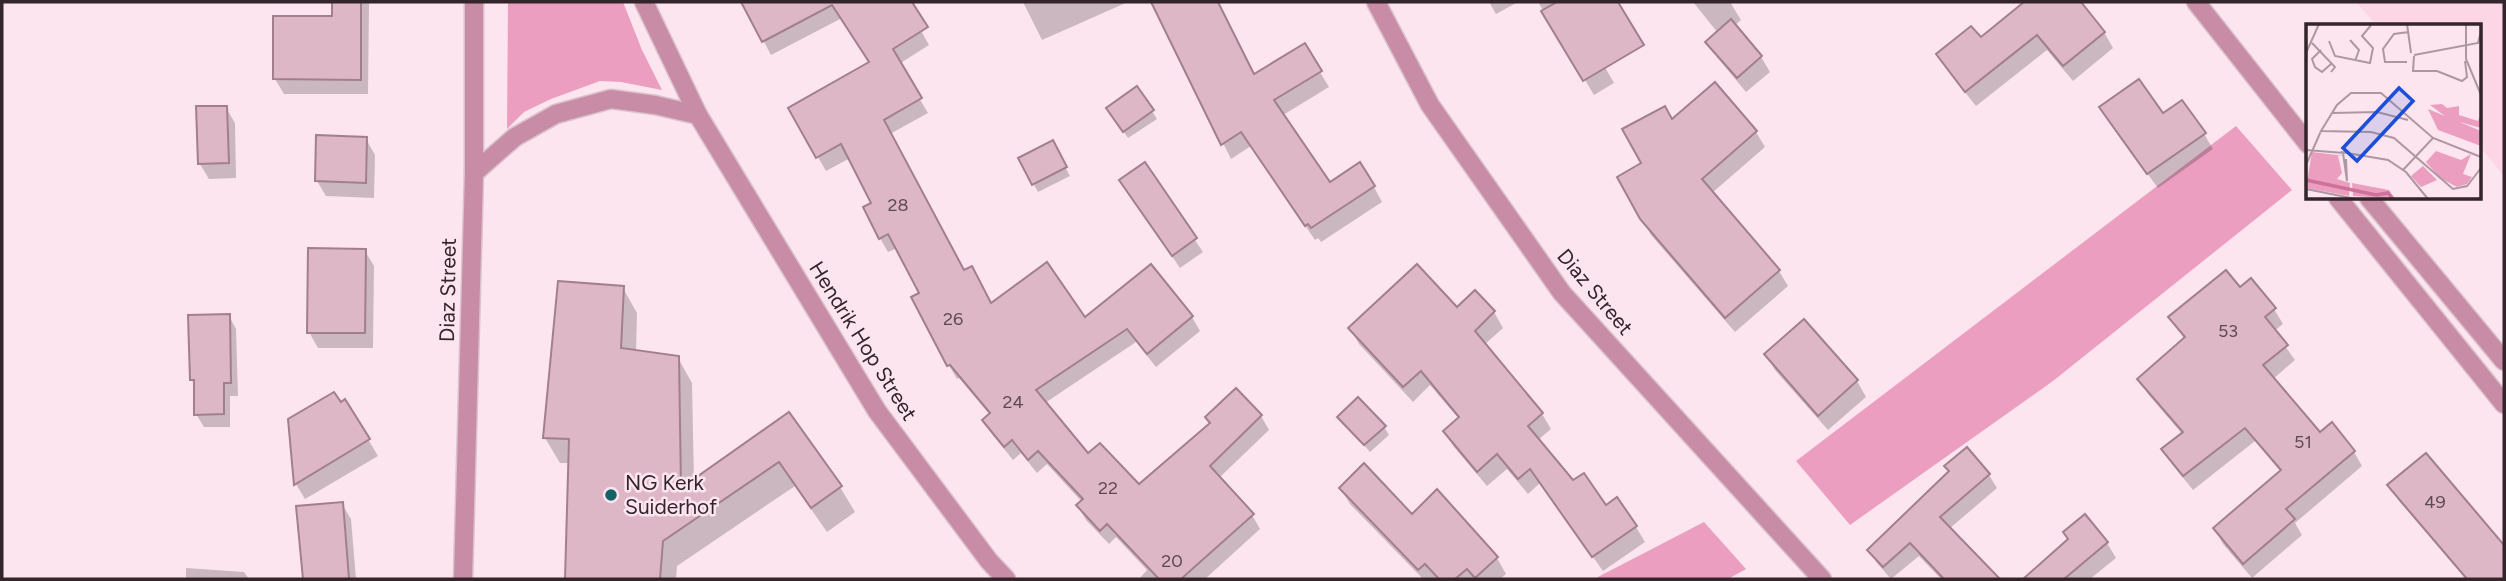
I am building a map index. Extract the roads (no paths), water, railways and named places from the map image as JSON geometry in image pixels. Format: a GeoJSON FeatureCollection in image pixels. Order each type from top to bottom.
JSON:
{"type":"FeatureCollection","features":[{"type":"Feature","properties":{"kind":"street","name":"Diaz Street"},"geometry":{"type":"LineString","coordinates":[[463,579],[474,173],[474,2]]}},
{"type":"Feature","properties":{"kind":"street","name":"Hendrik Hop Street"},"geometry":{"type":"LineString","coordinates":[[644,2],[698,115],[877,411],[989,561],[1006,579]]}},
{"type":"Feature","properties":{"kind":"street","name":"Diaz Street"},"geometry":{"type":"LineString","coordinates":[[1376,2],[1430,105],[1562,293],[1822,579]]}},
{"type":"Feature","properties":{"kind":"street"},"geometry":{"type":"LineString","coordinates":[[2196,2],[2306,141]]}},
{"type":"Feature","properties":{"kind":"street"},"geometry":{"type":"LineString","coordinates":[[474,173],[514,137],[556,114],[611,99],[698,115]]}},
{"type":"Feature","properties":{"kind":"street"},"geometry":{"type":"LineString","coordinates":[[2340,200],[2504,404]]}},
{"type":"Feature","properties":{"kind":"street"},"geometry":{"type":"LineString","coordinates":[[2371,200],[2504,361]]}},
{"type":"Feature","properties":{"kind":"place","name":"NG Kerk Suiderhof"},"geometry":{"type":"Point","coordinates":[611,495]}}]}
